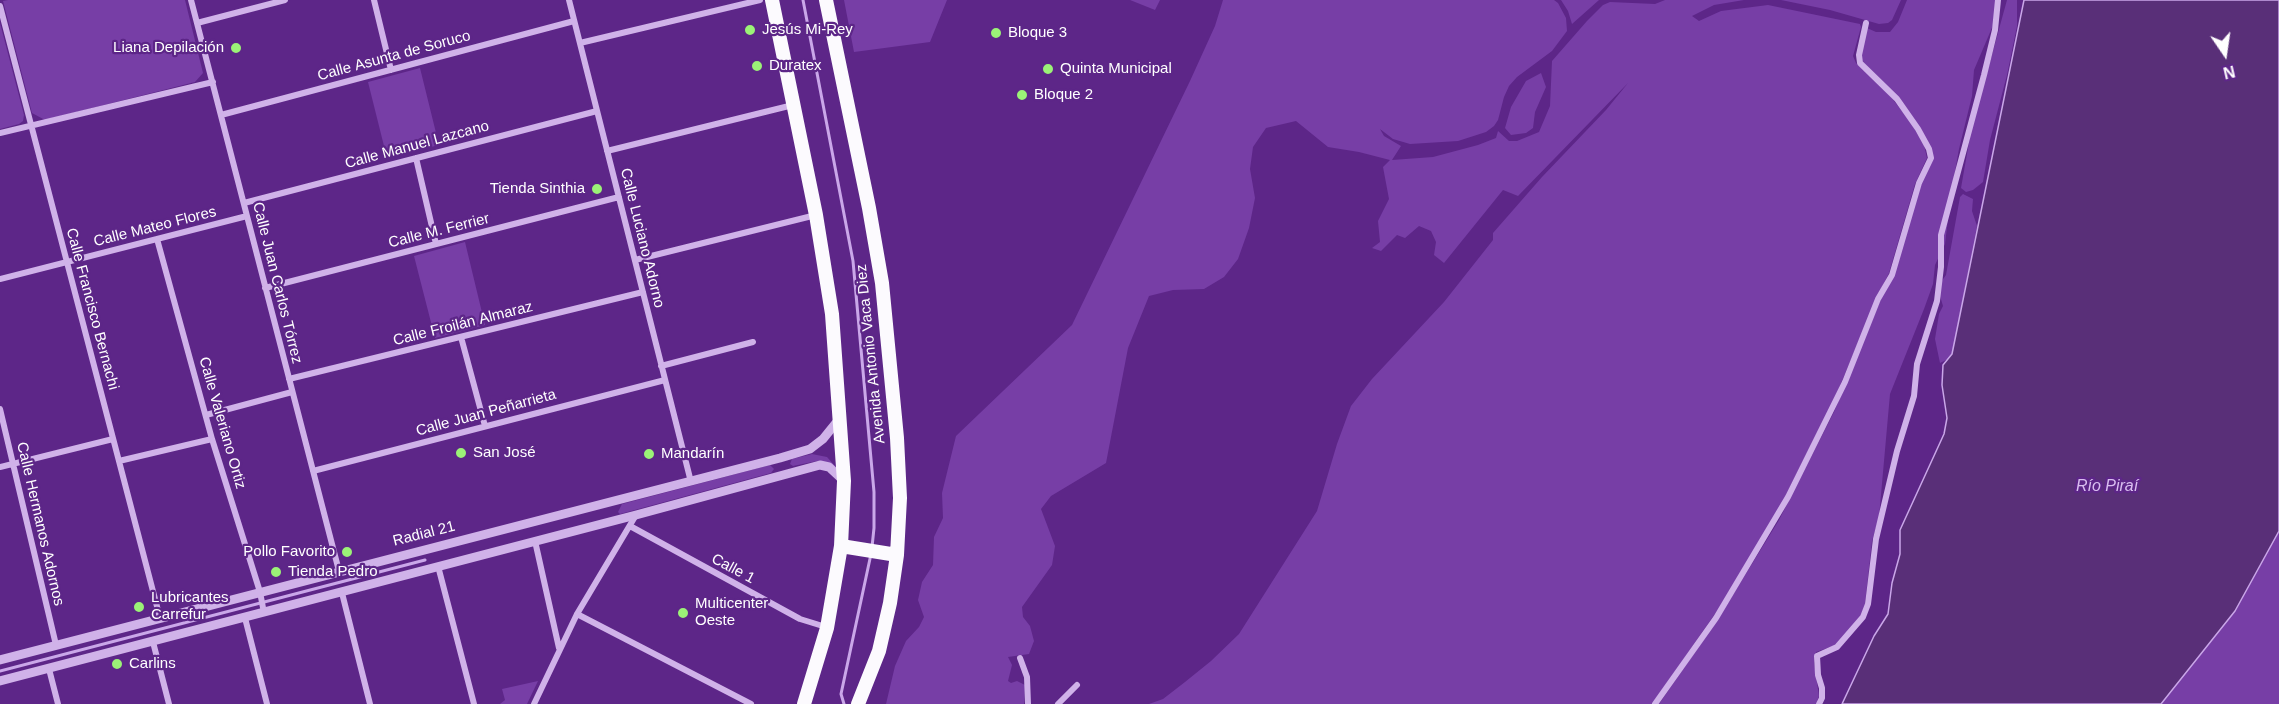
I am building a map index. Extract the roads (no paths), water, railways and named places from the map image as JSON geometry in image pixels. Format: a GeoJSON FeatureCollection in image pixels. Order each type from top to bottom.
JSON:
{"type":"FeatureCollection","features":[{"type":"Feature","properties":{"kind":"highway"},"geometry":{"type":"LineString","coordinates":[[772,0],[816,215],[832,314],[844,481],[841,546],[827,628],[804,704]]}},
{"type":"Feature","properties":{"kind":"highway","name":"Avenida Antonio Vaca Diez"},"geometry":{"type":"LineString","coordinates":[[826,0],[869,208],[882,283],[897,438],[900,498],[890,603],[879,651],[858,704]]}},
{"type":"Feature","properties":{"kind":"highway"},"geometry":{"type":"LineString","coordinates":[[841,546],[893,555]]}},
{"type":"Feature","properties":{"kind":"street","name":"Calle Juan Carlos Tórrez"},"geometry":{"type":"LineString","coordinates":[[191,0],[339,571]]}},
{"type":"Feature","properties":{"kind":"street"},"geometry":{"type":"LineString","coordinates":[[197,22],[285,0]]}},
{"type":"Feature","properties":{"kind":"street"},"geometry":{"type":"LineString","coordinates":[[374,0],[391,70]]}},
{"type":"Feature","properties":{"kind":"street","name":"Calle Luciano Adorno"},"geometry":{"type":"LineString","coordinates":[[569,0],[691,483]]}},
{"type":"Feature","properties":{"kind":"street"},"geometry":{"type":"LineString","coordinates":[[580,43],[760,0]]}},
{"type":"Feature","properties":{"kind":"street"},"geometry":{"type":"LineString","coordinates":[[1819,704],[1822,698],[1822,688],[1816,656],[1837,647],[1863,617],[1868,604],[1876,539],[1914,396],[1917,364],[1937,301],[1941,267],[1941,235],[1995,30],[1998,0]]}},
{"type":"Feature","properties":{"kind":"street","name":"Calle Francisco Bernachi"},"geometry":{"type":"LineString","coordinates":[[0,6],[160,618]]}},
{"type":"Feature","properties":{"kind":"street","name":"Calle Asunta de Soruco"},"geometry":{"type":"LineString","coordinates":[[221,115],[574,21]]}},
{"type":"Feature","properties":{"kind":"street"},"geometry":{"type":"LineString","coordinates":[[1655,704],[1716,618],[1788,497],[1845,382],[1878,299],[1892,275],[1919,183],[1930,158],[1929,149],[1922,135],[1897,99],[1860,63],[1859,56],[1866,23]]}},
{"type":"Feature","properties":{"kind":"street"},"geometry":{"type":"LineString","coordinates":[[0,133],[213,82]]}},
{"type":"Feature","properties":{"kind":"street"},"geometry":{"type":"LineString","coordinates":[[607,151],[794,105]]}},
{"type":"Feature","properties":{"kind":"street","name":"Calle Manuel Lazcano"},"geometry":{"type":"LineString","coordinates":[[244,203],[597,111]]}},
{"type":"Feature","properties":{"kind":"street"},"geometry":{"type":"LineString","coordinates":[[416,158],[436,244]]}},
{"type":"Feature","properties":{"kind":"street","name":"Calle M. Ferrier"},"geometry":{"type":"LineString","coordinates":[[266,288],[619,197]]}},
{"type":"Feature","properties":{"kind":"street"},"geometry":{"type":"LineString","coordinates":[[635,260],[816,215]]}},
{"type":"Feature","properties":{"kind":"street","name":"Calle Mateo Flores"},"geometry":{"type":"LineString","coordinates":[[0,279],[247,216]]}},
{"type":"Feature","properties":{"kind":"street","name":"Calle Valeriano Ortiz"},"geometry":{"type":"LineString","coordinates":[[157,239],[212,439],[264,611]]}},
{"type":"Feature","properties":{"kind":"street","name":"Calle Froilán Almaraz"},"geometry":{"type":"LineString","coordinates":[[289,379],[643,292]]}},
{"type":"Feature","properties":{"kind":"street"},"geometry":{"type":"LineString","coordinates":[[461,336],[485,426]]}},
{"type":"Feature","properties":{"kind":"street"},"geometry":{"type":"LineString","coordinates":[[662,366],[753,342]]}},
{"type":"Feature","properties":{"kind":"street","name":"Calle Juan Peñarrieta"},"geometry":{"type":"LineString","coordinates":[[313,471],[665,380]]}},
{"type":"Feature","properties":{"kind":"street"},"geometry":{"type":"LineString","coordinates":[[206,415],[292,392]]}},
{"type":"Feature","properties":{"kind":"street","name":"Calle Hermanos Adornos"},"geometry":{"type":"LineString","coordinates":[[0,410],[56,645]]}},
{"type":"Feature","properties":{"kind":"street","name":"Radial 21"},"geometry":{"type":"LineString","coordinates":[[4,660],[780,458],[810,449],[823,440],[841,416]]}},
{"type":"Feature","properties":{"kind":"street"},"geometry":{"type":"LineString","coordinates":[[0,467],[113,439]]}},
{"type":"Feature","properties":{"kind":"street"},"geometry":{"type":"LineString","coordinates":[[119,461],[212,439]]}},
{"type":"Feature","properties":{"kind":"street"},"geometry":{"type":"LineString","coordinates":[[780,458],[783,474]]}},
{"type":"Feature","properties":{"kind":"street"},"geometry":{"type":"LineString","coordinates":[[0,681],[10,676],[49,669],[264,611],[342,593],[388,577],[536,541],[820,465],[829,467],[844,481]]}},
{"type":"Feature","properties":{"kind":"street"},"geometry":{"type":"LineString","coordinates":[[534,704],[577,614],[636,515]]}},
{"type":"Feature","properties":{"kind":"street","name":"Calle 1"},"geometry":{"type":"LineString","coordinates":[[630,526],[800,619],[827,628]]}},
{"type":"Feature","properties":{"kind":"street"},"geometry":{"type":"LineString","coordinates":[[536,541],[559,649]]}},
{"type":"Feature","properties":{"kind":"street"},"geometry":{"type":"LineString","coordinates":[[384,562],[388,577]]}},
{"type":"Feature","properties":{"kind":"street"},"geometry":{"type":"LineString","coordinates":[[438,566],[474,704]]}},
{"type":"Feature","properties":{"kind":"street"},"geometry":{"type":"LineString","coordinates":[[342,593],[370,704]]}},
{"type":"Feature","properties":{"kind":"street"},"geometry":{"type":"LineString","coordinates":[[577,614],[751,704]]}},
{"type":"Feature","properties":{"kind":"street"},"geometry":{"type":"LineString","coordinates":[[244,618],[267,704]]}},
{"type":"Feature","properties":{"kind":"street"},"geometry":{"type":"LineString","coordinates":[[153,642],[169,704]]}},
{"type":"Feature","properties":{"kind":"street"},"geometry":{"type":"LineString","coordinates":[[1020,658],[1027,677],[1028,704]]}},
{"type":"Feature","properties":{"kind":"street"},"geometry":{"type":"LineString","coordinates":[[4,660],[10,676]]}},
{"type":"Feature","properties":{"kind":"street"},"geometry":{"type":"LineString","coordinates":[[49,669],[58,704]]}},
{"type":"Feature","properties":{"kind":"street"},"geometry":{"type":"LineString","coordinates":[[1058,704],[1077,685]]}},
{"type":"Feature","properties":{"kind":"water","name":"Río Piraí"},"geometry":{"type":"Polygon","coordinates":[[[2024,0],[2279,0],[2279,531],[2235,611],[2161,704],[1842,704],[1874,636],[1888,614],[1892,583],[1900,554],[1900,530],[1944,434],[1947,418],[1942,385],[1943,365],[1952,354],[2024,0]]]}},
{"type":"Feature","properties":{"kind":"waterway"},"geometry":{"type":"LineString","coordinates":[[803,0],[853,261],[874,492],[872,547]]}},
{"type":"Feature","properties":{"kind":"waterway"},"geometry":{"type":"LineString","coordinates":[[844,704],[841,694],[871,554]]}},
{"type":"Feature","properties":{"kind":"waterway"},"geometry":{"type":"LineString","coordinates":[[0,671],[425,560]]}},
{"type":"Feature","properties":{"kind":"place","name":"Jesús Mi-Rey"},"geometry":{"type":"Point","coordinates":[750,30]}},
{"type":"Feature","properties":{"kind":"place","name":"Bloque 3"},"geometry":{"type":"Point","coordinates":[996,33]}},
{"type":"Feature","properties":{"kind":"place","name":"Liana Depilación"},"geometry":{"type":"Point","coordinates":[236,48]}},
{"type":"Feature","properties":{"kind":"place","name":"Duratex"},"geometry":{"type":"Point","coordinates":[757,66]}},
{"type":"Feature","properties":{"kind":"place","name":"Quinta Municipal"},"geometry":{"type":"Point","coordinates":[1048,69]}},
{"type":"Feature","properties":{"kind":"place","name":"Bloque 2"},"geometry":{"type":"Point","coordinates":[1022,95]}},
{"type":"Feature","properties":{"kind":"place","name":"Tienda Sinthia"},"geometry":{"type":"Point","coordinates":[597,189]}},
{"type":"Feature","properties":{"kind":"place","name":"San José"},"geometry":{"type":"Point","coordinates":[461,453]}},
{"type":"Feature","properties":{"kind":"place","name":"Mandarín"},"geometry":{"type":"Point","coordinates":[649,454]}},
{"type":"Feature","properties":{"kind":"place","name":"Pollo Favorito"},"geometry":{"type":"Point","coordinates":[347,552]}},
{"type":"Feature","properties":{"kind":"place","name":"Tienda Pedro"},"geometry":{"type":"Point","coordinates":[276,572]}},
{"type":"Feature","properties":{"kind":"place","name":"Lubricantes Carrefur"},"geometry":{"type":"Point","coordinates":[139,607]}},
{"type":"Feature","properties":{"kind":"place","name":"Multicenter Oeste"},"geometry":{"type":"Point","coordinates":[683,613]}},
{"type":"Feature","properties":{"kind":"place","name":"Carlins"},"geometry":{"type":"Point","coordinates":[117,664]}}]}
